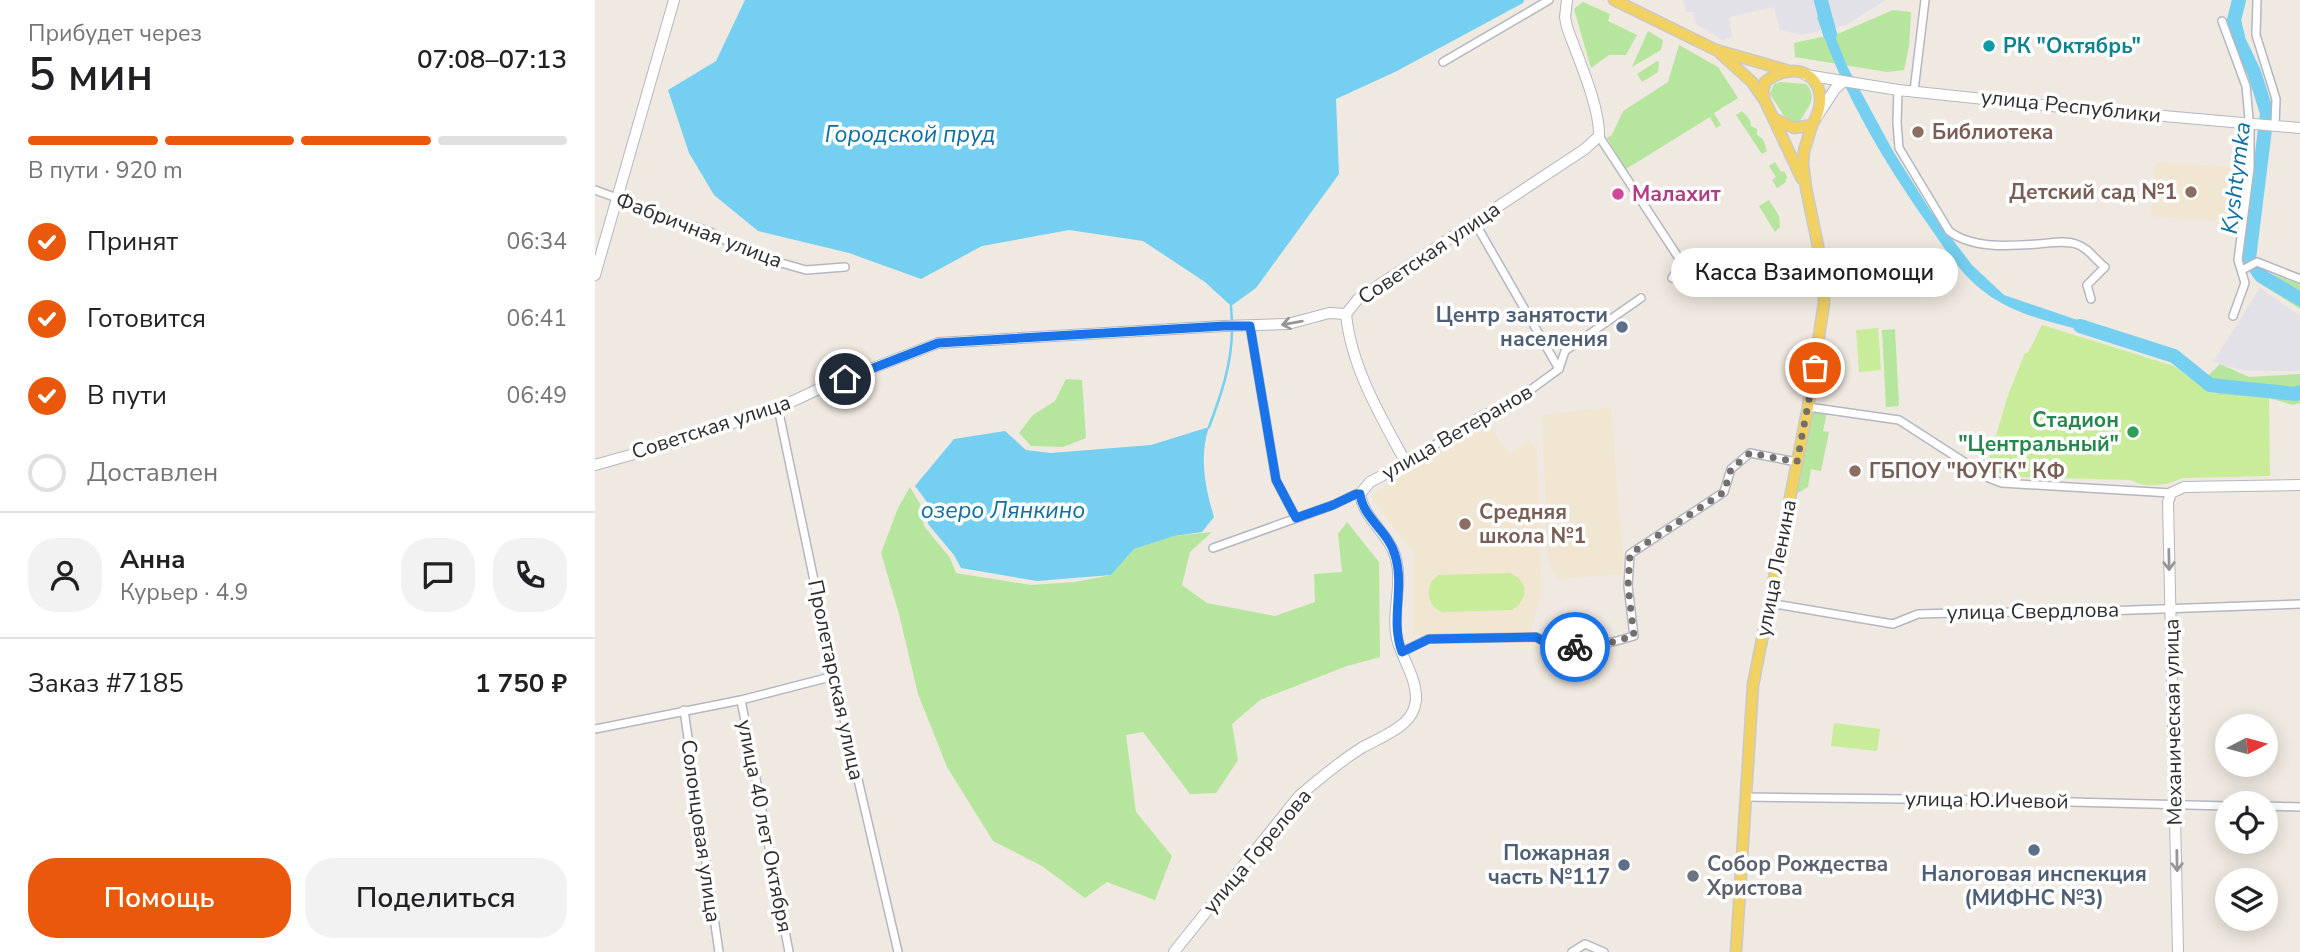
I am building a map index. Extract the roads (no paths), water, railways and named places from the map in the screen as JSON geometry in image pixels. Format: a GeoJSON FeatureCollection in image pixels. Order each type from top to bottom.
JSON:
{"type":"FeatureCollection","features":[{"type":"Feature","properties":{"kind":"main road"},"geometry":{"type":"LineString","coordinates":[[1614,0],[1716,50],[1806,74],[1816,81],[1821,97],[1807,137],[1803,161],[1806,188]]}},
{"type":"Feature","properties":{"kind":"main road"},"geometry":{"type":"LineString","coordinates":[[1716,50],[1752,82],[1765,101],[1806,188]]}},
{"type":"Feature","properties":{"kind":"main road"},"geometry":{"type":"LineString","coordinates":[[1765,101],[1765,82],[1780,73],[1792,72]]}},
{"type":"Feature","properties":{"kind":"main road"},"geometry":{"type":"LineString","coordinates":[[1775,119],[1794,128],[1813,122]]}},
{"type":"Feature","properties":{"kind":"main road","name":"улица Ленина"},"geometry":{"type":"LineString","coordinates":[[1736,952],[1753,685],[1808,407],[1825,303],[1818,239],[1806,188]]}},
{"type":"Feature","properties":{"kind":"street"},"geometry":{"type":"LineString","coordinates":[[595,275],[674,0]]}},
{"type":"Feature","properties":{"kind":"street"},"geometry":{"type":"LineString","coordinates":[[1444,62],[1549,0]]}},
{"type":"Feature","properties":{"kind":"street"},"geometry":{"type":"LineString","coordinates":[[1567,0],[1567,27],[1595,110],[1599,136],[1682,263],[1672,278]]}},
{"type":"Feature","properties":{"kind":"street"},"geometry":{"type":"LineString","coordinates":[[1914,91],[1925,0]]}},
{"type":"Feature","properties":{"kind":"street"},"geometry":{"type":"LineString","coordinates":[[2257,0],[2256,35],[2276,99],[2268,125]]}},
{"type":"Feature","properties":{"kind":"street"},"geometry":{"type":"LineString","coordinates":[[2222,21],[2246,86],[2249,123],[2250,167],[2238,260],[2245,283],[2233,316]]}},
{"type":"Feature","properties":{"kind":"street","name":"улица Республики"},"geometry":{"type":"LineString","coordinates":[[1806,74],[1898,90],[2300,128]]}},
{"type":"Feature","properties":{"kind":"street"},"geometry":{"type":"LineString","coordinates":[[1813,122],[1835,89],[1843,82]]}},
{"type":"Feature","properties":{"kind":"street"},"geometry":{"type":"LineString","coordinates":[[1898,90],[1899,148],[1949,231],[1959,238],[1986,244],[2063,242],[2088,249],[2094,259],[2105,267],[2087,285],[2091,299]]}},
{"type":"Feature","properties":{"kind":"street","name":"Советская улица"},"geometry":{"type":"LineString","coordinates":[[595,465],[778,408],[821,388],[938,343],[1288,324],[1329,313],[1346,314],[1358,299],[1585,149],[1599,136]]}},
{"type":"Feature","properties":{"kind":"street","name":"Фабричная улица"},"geometry":{"type":"LineString","coordinates":[[595,190],[709,232],[753,255],[806,270],[845,267]]}},
{"type":"Feature","properties":{"kind":"street"},"geometry":{"type":"LineString","coordinates":[[1474,221],[1559,369]]}},
{"type":"Feature","properties":{"kind":"street"},"geometry":{"type":"LineString","coordinates":[[2242,270],[2257,262],[2300,279]]}},
{"type":"Feature","properties":{"kind":"street","name":"улица Ветеранов"},"geometry":{"type":"LineString","coordinates":[[1213,548],[1360,494],[1370,482],[1406,463],[1483,414],[1503,410],[1559,369],[1565,351],[1641,298]]}},
{"type":"Feature","properties":{"kind":"street"},"geometry":{"type":"LineString","coordinates":[[1346,314],[1348,335],[1373,401],[1406,463]]}},
{"type":"Feature","properties":{"kind":"street"},"geometry":{"type":"LineString","coordinates":[[1250,326],[1276,480],[1296,518]]}},
{"type":"Feature","properties":{"kind":"street"},"geometry":{"type":"LineString","coordinates":[[1808,407],[1899,420],[1989,478],[2002,482],[2171,493],[2185,487],[2300,485]]}},
{"type":"Feature","properties":{"kind":"street","name":"Пролетарская улица"},"geometry":{"type":"LineString","coordinates":[[778,408],[834,676],[898,952]]}},
{"type":"Feature","properties":{"kind":"street"},"geometry":{"type":"LineString","coordinates":[[1360,494],[1366,512],[1393,547],[1396,558],[1399,570],[1396,626],[1402,652],[1429,639],[1536,637],[1562,648],[1612,642],[1634,636],[1628,586],[1630,554],[1724,492],[1731,469],[1750,453],[1797,462]]}},
{"type":"Feature","properties":{"kind":"street","name":"Механическая улица"},"geometry":{"type":"LineString","coordinates":[[2171,493],[2168,502],[2178,952]]}},
{"type":"Feature","properties":{"kind":"street","name":"улица Свердлова"},"geometry":{"type":"LineString","coordinates":[[1769,603],[1893,624],[1917,614],[2048,613],[2300,604]]}},
{"type":"Feature","properties":{"kind":"street","name":"улица Горелова"},"geometry":{"type":"LineString","coordinates":[[1174,952],[1299,796],[1359,749],[1403,724],[1414,710],[1414,685],[1402,652]]}},
{"type":"Feature","properties":{"kind":"street"},"geometry":{"type":"LineString","coordinates":[[595,729],[741,701],[834,676]]}},
{"type":"Feature","properties":{"kind":"street","name":"улица 40 лет Октября"},"geometry":{"type":"LineString","coordinates":[[741,701],[789,952]]}},
{"type":"Feature","properties":{"kind":"street","name":"Солонцовая улица"},"geometry":{"type":"LineString","coordinates":[[684,710],[719,952]]}},
{"type":"Feature","properties":{"kind":"street","name":"улица Ю.Ичевой"},"geometry":{"type":"LineString","coordinates":[[1745,797],[2215,806]]}},
{"type":"Feature","properties":{"kind":"street"},"geometry":{"type":"LineString","coordinates":[[2278,806],[2300,807]]}},
{"type":"Feature","properties":{"kind":"street"},"geometry":{"type":"LineString","coordinates":[[1572,952],[1585,944],[1604,952]]}},
{"type":"Feature","properties":{"kind":"water","name":"Городской пруд"},"geometry":{"type":"Polygon","coordinates":[[[745,0],[1524,0],[1523,3],[1395,72],[1336,99],[1339,174],[1256,288],[1231,306],[1205,282],[1143,241],[1069,230],[982,246],[921,279],[849,253],[758,231],[714,195],[689,153],[668,90],[716,61],[745,0]]]}},
{"type":"Feature","properties":{"kind":"water"},"geometry":{"type":"Polygon","coordinates":[[[1828,15],[1848,68],[1893,151],[1930,210],[1972,265],[2004,295],[2098,327],[2094,333],[2009,307],[1987,294],[1958,266],[1894,174],[1851,98],[1817,17],[1828,15]]]}},
{"type":"Feature","properties":{"kind":"water","name":"озеро Лянкино"},"geometry":{"type":"Polygon","coordinates":[[[1209,427],[1204,449],[1204,472],[1214,517],[1202,532],[1174,536],[1134,549],[1111,575],[1037,581],[961,568],[954,555],[928,524],[927,502],[915,486],[954,439],[1005,431],[1026,450],[1051,453],[1151,445],[1209,427]]]}},
{"type":"Feature","properties":{"kind":"waterway","name":"Kyshtymka"},"geometry":{"type":"LineString","coordinates":[[2239,0],[2234,20],[2239,41],[2254,72],[2267,113],[2249,259],[2261,276],[2300,299]]}},
{"type":"Feature","properties":{"kind":"waterway"},"geometry":{"type":"LineString","coordinates":[[1821,1],[1830,34]]}},
{"type":"Feature","properties":{"kind":"waterway"},"geometry":{"type":"LineString","coordinates":[[1231,306],[1232,322]]}},
{"type":"Feature","properties":{"kind":"waterway"},"geometry":{"type":"LineString","coordinates":[[2080,326],[2174,356],[2210,385],[2296,394],[2300,392]]}},
{"type":"Feature","properties":{"kind":"waterway"},"geometry":{"type":"LineString","coordinates":[[1209,427],[1228,367],[1232,329]]}},
{"type":"Feature","properties":{"kind":"place","name":"РК \"Октябрь\""},"geometry":{"type":"Point","coordinates":[1989,46]}},
{"type":"Feature","properties":{"kind":"place","name":"Библиотека"},"geometry":{"type":"Point","coordinates":[1918,132]}},
{"type":"Feature","properties":{"kind":"place","name":"Детский сад №1"},"geometry":{"type":"Point","coordinates":[2191,192]}},
{"type":"Feature","properties":{"kind":"place","name":"Малахит"},"geometry":{"type":"Point","coordinates":[1618,194]}},
{"type":"Feature","properties":{"kind":"place","name":"Центр занятости населения"},"geometry":{"type":"Point","coordinates":[1622,327]}},
{"type":"Feature","properties":{"kind":"place","name":"Касса Взаимопомощи"},"geometry":{"type":"Point","coordinates":[1815,368]}},
{"type":"Feature","properties":{"kind":"place","name":"Стадион \"Центральный\""},"geometry":{"type":"Point","coordinates":[2133,432]}},
{"type":"Feature","properties":{"kind":"place","name":"ГБПОУ \"ЮУГК\" КФ"},"geometry":{"type":"Point","coordinates":[1855,471]}},
{"type":"Feature","properties":{"kind":"place","name":"Средняя школа №1"},"geometry":{"type":"Point","coordinates":[1465,524]}},
{"type":"Feature","properties":{"kind":"place","name":"Налоговая инспекция (МИФНС №3)"},"geometry":{"type":"Point","coordinates":[2034,850]}},
{"type":"Feature","properties":{"kind":"place","name":"Пожарная часть №117"},"geometry":{"type":"Point","coordinates":[1624,865]}},
{"type":"Feature","properties":{"kind":"place","name":"Собор Рождества Христова"},"geometry":{"type":"Point","coordinates":[1693,876]}}]}
